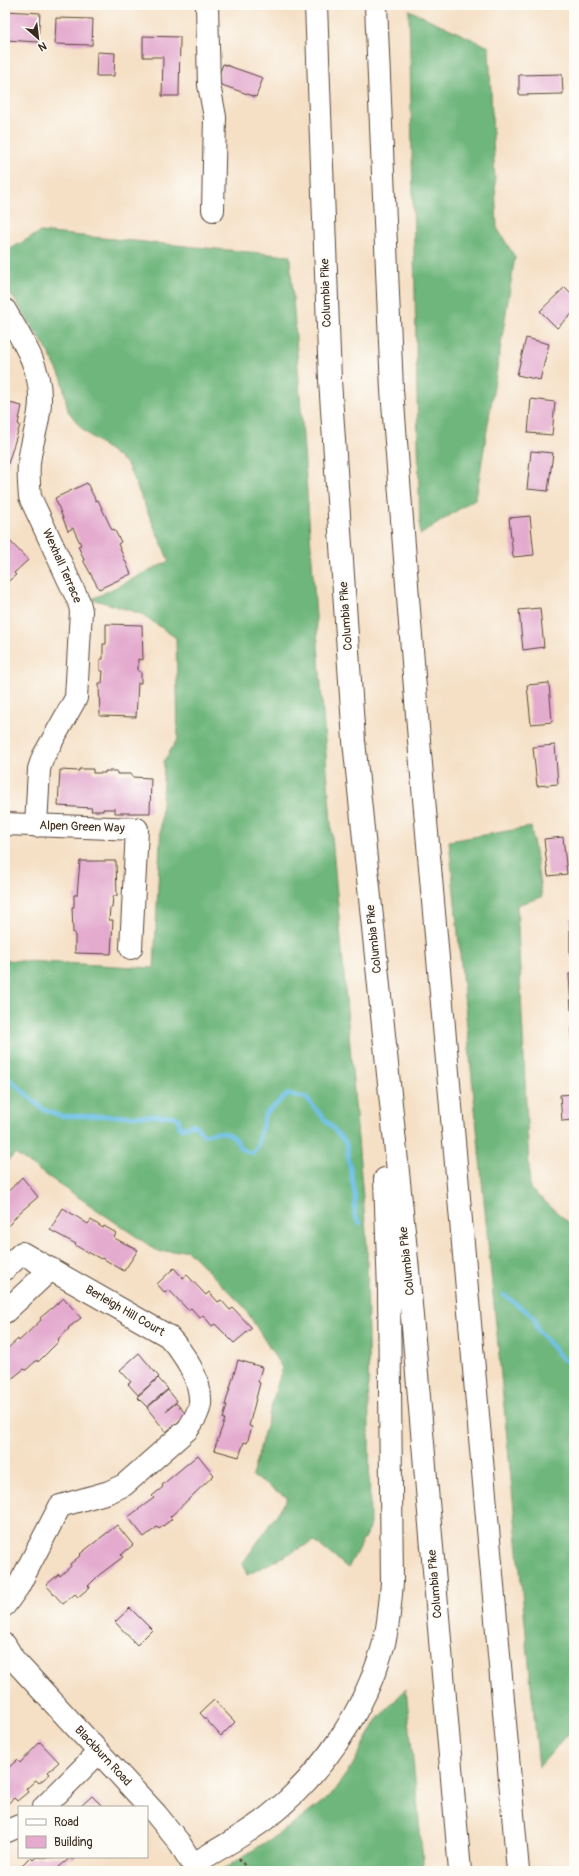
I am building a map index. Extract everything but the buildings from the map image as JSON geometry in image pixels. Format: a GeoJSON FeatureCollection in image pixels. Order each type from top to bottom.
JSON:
{"type":"FeatureCollection","features":[{"type":"Feature","properties":{"kind":"main road"},"geometry":{"type":"LineString","coordinates":[[207,5],[209,85],[215,117],[212,210]]}},
{"type":"Feature","properties":{"kind":"main road","name":"Columbia Pike"},"geometry":{"type":"LineString","coordinates":[[316,5],[330,388],[354,741],[408,1270],[460,1871]]}},
{"type":"Feature","properties":{"kind":"main road"},"geometry":{"type":"LineString","coordinates":[[376,5],[392,390],[420,761],[518,1871]]}},
{"type":"Feature","properties":{"kind":"main road","name":"Wexhall Terrace"},"geometry":{"type":"LineString","coordinates":[[5,310],[34,363],[38,378],[40,397],[39,412],[28,470],[30,497],[80,602],[81,611],[76,698],[43,757],[39,769],[36,826]]}},
{"type":"Feature","properties":{"kind":"main road","name":"Alpen Green Way"},"geometry":{"type":"LineString","coordinates":[[5,824],[137,829],[131,948]]}},
{"type":"Feature","properties":{"kind":"main road"},"geometry":{"type":"LineString","coordinates":[[195,1867],[268,1818],[290,1798],[317,1769],[346,1729],[363,1698],[374,1673],[389,1619],[392,1583],[389,1292],[379,994]]}},
{"type":"Feature","properties":{"kind":"main road","name":"Berleigh Hill Court"},"geometry":{"type":"LineString","coordinates":[[5,1269],[22,1252],[168,1336],[180,1349],[188,1362],[199,1390],[200,1404],[196,1417],[188,1429],[124,1485],[110,1492],[60,1506],[18,1587],[5,1605]]}},
{"type":"Feature","properties":{"kind":"main road"},"geometry":{"type":"LineString","coordinates":[[5,1312],[51,1269]]}},
{"type":"Feature","properties":{"kind":"main road","name":"Blackburn Road"},"geometry":{"type":"LineString","coordinates":[[5,1645],[14,1660],[178,1840],[195,1867]]}},
{"type":"Feature","properties":{"kind":"main road"},"geometry":{"type":"LineString","coordinates":[[45,1806],[99,1752]]}},
{"type":"Feature","properties":{"kind":"main road"},"geometry":{"type":"LineString","coordinates":[[5,1832],[18,1826]]}},
{"type":"Feature","properties":{"kind":"green space"},"geometry":{"type":"Polygon","coordinates":[[[409,10],[489,47],[497,228],[515,257],[476,498],[420,535],[409,10]]]}},
{"type":"Feature","properties":{"kind":"green space"},"geometry":{"type":"Polygon","coordinates":[[[40,232],[290,256],[331,824],[367,1244],[370,1527],[348,1568],[314,1541],[247,1575],[243,1563],[288,1498],[252,1476],[282,1368],[244,1307],[187,1250],[159,1252],[15,1154],[5,1163],[5,960],[154,968],[164,761],[178,738],[176,638],[142,614],[92,599],[169,561],[127,464],[83,430],[68,411],[62,379],[45,346],[5,285],[5,252],[40,232]]]}},
{"type":"Feature","properties":{"kind":"green space"},"geometry":{"type":"Polygon","coordinates":[[[531,827],[542,897],[517,905],[530,1189],[574,1227],[574,1723],[570,1732],[539,1767],[449,841],[531,827]]]}},
{"type":"Feature","properties":{"kind":"green space"},"geometry":{"type":"Polygon","coordinates":[[[406,1689],[424,1871],[222,1870],[294,1824],[330,1796],[352,1766],[379,1717],[406,1689]]]}},
{"type":"Feature","properties":{"kind":"waterway"},"geometry":{"type":"LineString","coordinates":[[5,1075],[43,1109],[61,1116],[174,1116],[179,1119],[179,1127],[184,1128],[194,1124],[204,1135],[211,1133],[224,1133],[231,1135],[241,1149],[252,1153],[257,1147],[265,1114],[288,1094],[306,1098],[346,1143],[355,1197],[355,1217],[360,1223]]}},
{"type":"Feature","properties":{"kind":"waterway"},"geometry":{"type":"LineString","coordinates":[[504,1295],[533,1316],[538,1330],[552,1347],[564,1360],[574,1364]]}}]}
